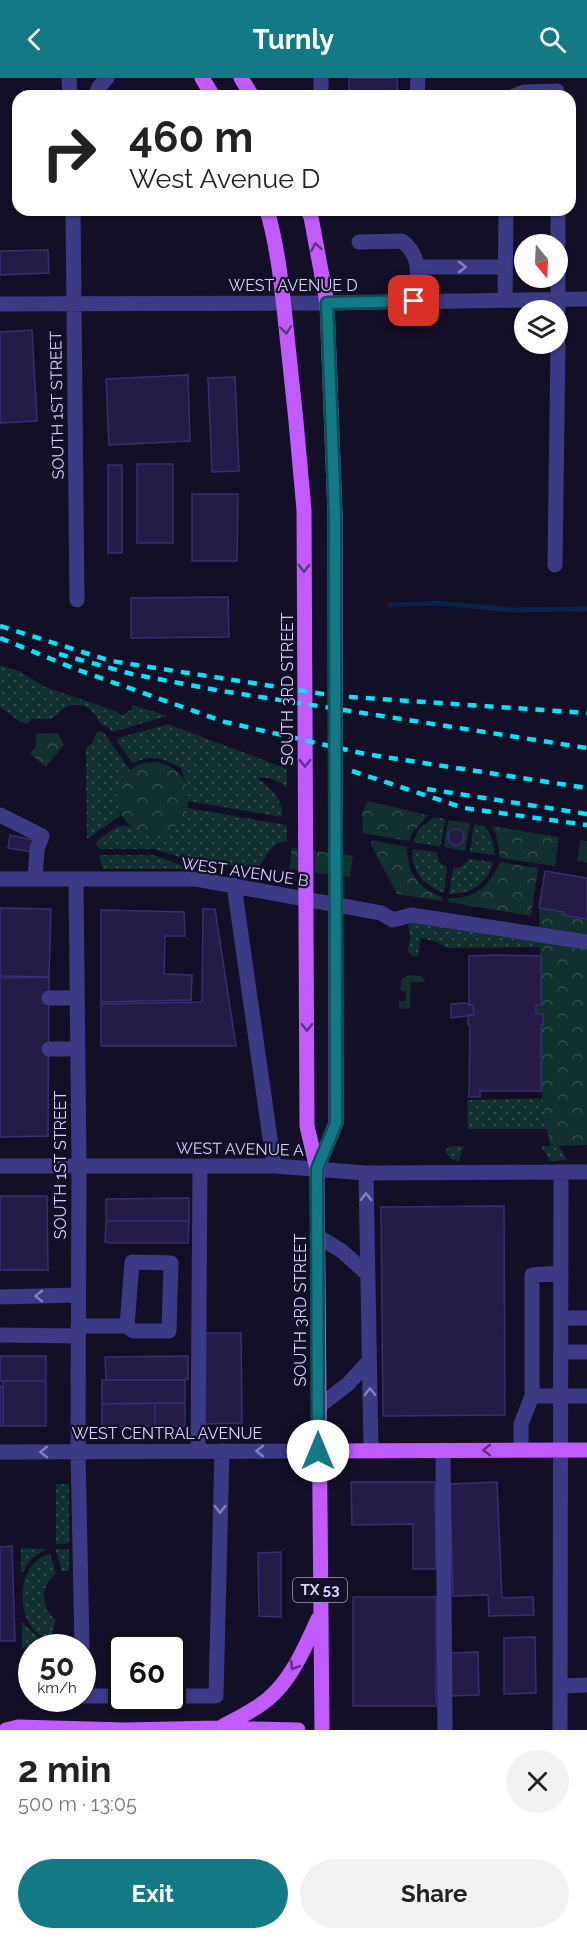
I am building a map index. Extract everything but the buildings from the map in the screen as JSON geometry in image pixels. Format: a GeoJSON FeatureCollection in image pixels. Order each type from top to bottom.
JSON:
{"type":"FeatureCollection","features":[{"type":"Feature","properties":{"kind":"main road","name":"SOUTH 3RD STREET"},"geometry":{"type":"LineString","coordinates":[[268,216],[283,303],[297,416],[304,510],[307,1126],[317,1169],[318,1451]]}},
{"type":"Feature","properties":{"kind":"main road","name":"SOUTH 3RD STREET"},"geometry":{"type":"LineString","coordinates":[[312,216],[327,303],[335,514],[336,1123],[317,1169]]}},
{"type":"Feature","properties":{"kind":"main road","name":"WEST CENTRAL AVENUE"},"geometry":{"type":"LineString","coordinates":[[318,1451],[587,1450]]}},
{"type":"Feature","properties":{"kind":"main road","name":"TX 53"},"geometry":{"type":"LineString","coordinates":[[318,1451],[322,1730]]}},
{"type":"Feature","properties":{"kind":"main road"},"geometry":{"type":"LineString","coordinates":[[219,1728],[269,1699],[286,1680],[302,1653],[320,1614]]}},
{"type":"Feature","properties":{"kind":"main road"},"geometry":{"type":"LineString","coordinates":[[6,1730],[18,1727],[125,1730],[219,1728],[298,1730]]}},
{"type":"Feature","properties":{"kind":"street"},"geometry":{"type":"LineString","coordinates":[[98,90],[107,78]]}},
{"type":"Feature","properties":{"kind":"street"},"geometry":{"type":"LineString","coordinates":[[540,90],[557,88]]}},
{"type":"Feature","properties":{"kind":"street","name":"SOUTH 1ST STREET"},"geometry":{"type":"LineString","coordinates":[[73,216],[77,600]]}},
{"type":"Feature","properties":{"kind":"street"},"geometry":{"type":"LineString","coordinates":[[505,300],[506,216]]}},
{"type":"Feature","properties":{"kind":"street"},"geometry":{"type":"LineString","coordinates":[[558,216],[558,234]]}},
{"type":"Feature","properties":{"kind":"street"},"geometry":{"type":"LineString","coordinates":[[359,242],[402,241],[409,246],[419,270],[414,301]]}},
{"type":"Feature","properties":{"kind":"street"},"geometry":{"type":"LineString","coordinates":[[419,270],[425,267],[505,267]]}},
{"type":"Feature","properties":{"kind":"street","name":"WEST AVENUE D"},"geometry":{"type":"LineString","coordinates":[[568,302],[587,299]]}},
{"type":"Feature","properties":{"kind":"street","name":"WEST AVENUE D"},"geometry":{"type":"LineString","coordinates":[[0,304],[514,301]]}},
{"type":"Feature","properties":{"kind":"street"},"geometry":{"type":"LineString","coordinates":[[555,565],[558,354]]}},
{"type":"Feature","properties":{"kind":"street"},"geometry":{"type":"LineString","coordinates":[[0,815],[42,836],[36,849],[35,879]]}},
{"type":"Feature","properties":{"kind":"street","name":"WEST AVENUE B"},"geometry":{"type":"LineString","coordinates":[[0,879],[196,879],[381,913],[393,920],[411,915],[587,942]]}},
{"type":"Feature","properties":{"kind":"street","name":"SOUTH 1ST STREET"},"geometry":{"type":"LineString","coordinates":[[76,879],[79,1165],[78,1451],[82,1634]]}},
{"type":"Feature","properties":{"kind":"street"},"geometry":{"type":"LineString","coordinates":[[234,885],[274,1166]]}},
{"type":"Feature","properties":{"kind":"street"},"geometry":{"type":"LineString","coordinates":[[49,998],[77,998]]}},
{"type":"Feature","properties":{"kind":"street"},"geometry":{"type":"LineString","coordinates":[[49,1049],[78,1049]]}},
{"type":"Feature","properties":{"kind":"street","name":"WEST AVENUE A"},"geometry":{"type":"LineString","coordinates":[[0,1166],[274,1166],[366,1173],[587,1172]]}},
{"type":"Feature","properties":{"kind":"street"},"geometry":{"type":"LineString","coordinates":[[198,1451],[200,1166]]}},
{"type":"Feature","properties":{"kind":"street"},"geometry":{"type":"LineString","coordinates":[[560,1730],[561,1172]]}},
{"type":"Feature","properties":{"kind":"street"},"geometry":{"type":"LineString","coordinates":[[366,1173],[366,1273],[371,1450]]}},
{"type":"Feature","properties":{"kind":"street"},"geometry":{"type":"LineString","coordinates":[[317,1236],[342,1251],[366,1273]]}},
{"type":"Feature","properties":{"kind":"street"},"geometry":{"type":"LineString","coordinates":[[0,1335],[127,1326],[133,1331],[169,1331],[171,1263],[132,1262],[127,1326]]}},
{"type":"Feature","properties":{"kind":"street"},"geometry":{"type":"LineString","coordinates":[[521,1450],[521,1424],[532,1396],[532,1275],[561,1273]]}},
{"type":"Feature","properties":{"kind":"street"},"geometry":{"type":"LineString","coordinates":[[0,1297],[78,1295]]}},
{"type":"Feature","properties":{"kind":"street"},"geometry":{"type":"LineString","coordinates":[[561,1318],[587,1318]]}},
{"type":"Feature","properties":{"kind":"street"},"geometry":{"type":"LineString","coordinates":[[561,1352],[587,1352]]}},
{"type":"Feature","properties":{"kind":"street"},"geometry":{"type":"LineString","coordinates":[[318,1407],[348,1384],[369,1361]]}},
{"type":"Feature","properties":{"kind":"street"},"geometry":{"type":"LineString","coordinates":[[532,1396],[587,1396]]}},
{"type":"Feature","properties":{"kind":"street"},"geometry":{"type":"LineString","coordinates":[[443,1450],[445,1730]]}},
{"type":"Feature","properties":{"kind":"street"},"geometry":{"type":"LineString","coordinates":[[186,1696],[216,1696],[222,1451]]}},
{"type":"Feature","properties":{"kind":"street","name":"WEST CENTRAL AVENUE"},"geometry":{"type":"LineString","coordinates":[[0,1452],[318,1451]]}},
{"type":"Feature","properties":{"kind":"street"},"geometry":{"type":"LineString","coordinates":[[561,1686],[587,1685]]}},
{"type":"Feature","properties":{"kind":"green space"},"geometry":{"type":"Polygon","coordinates":[[[0,665],[19,671],[45,687],[122,715],[132,709],[132,705],[168,716],[112,732],[108,727],[101,725],[88,708],[72,705],[51,719],[32,719],[27,724],[0,707],[0,665]]]}},
{"type":"Feature","properties":{"kind":"green space"},"geometry":{"type":"Polygon","coordinates":[[[168,724],[287,769],[287,788],[273,779],[257,778],[278,799],[282,817],[188,801],[188,791],[181,768],[157,758],[133,763],[117,742],[119,738],[168,724]]]}},
{"type":"Feature","properties":{"kind":"green space"},"geometry":{"type":"Polygon","coordinates":[[[101,731],[130,770],[122,778],[119,812],[121,815],[87,839],[86,748],[92,743],[97,732],[101,731]]]}},
{"type":"Feature","properties":{"kind":"green space"},"geometry":{"type":"Polygon","coordinates":[[[58,733],[64,745],[46,767],[30,754],[36,746],[36,734],[58,733]]]}},
{"type":"Feature","properties":{"kind":"green space"},"geometry":{"type":"Polygon","coordinates":[[[153,762],[173,768],[183,778],[189,798],[183,818],[173,828],[153,834],[133,828],[123,818],[117,798],[123,778],[133,768],[153,762]]]}},
{"type":"Feature","properties":{"kind":"green space"},"geometry":{"type":"Polygon","coordinates":[[[368,801],[428,815],[412,833],[409,841],[363,833],[362,813],[368,801]]]}},
{"type":"Feature","properties":{"kind":"green space"},"geometry":{"type":"Polygon","coordinates":[[[187,808],[287,825],[287,841],[273,847],[259,867],[198,863],[154,849],[101,849],[96,845],[97,841],[120,826],[129,826],[134,829],[185,815],[187,808]]]}},
{"type":"Feature","properties":{"kind":"green space"},"geometry":{"type":"Polygon","coordinates":[[[434,817],[446,819],[440,847],[413,842],[419,829],[434,817]]]}},
{"type":"Feature","properties":{"kind":"green space"},"geometry":{"type":"Polygon","coordinates":[[[448,820],[470,823],[465,851],[444,847],[448,820]]]}},
{"type":"Feature","properties":{"kind":"green space"},"geometry":{"type":"Polygon","coordinates":[[[474,824],[487,829],[495,855],[470,852],[474,824]]]}},
{"type":"Feature","properties":{"kind":"green space"},"geometry":{"type":"Polygon","coordinates":[[[491,826],[559,837],[555,866],[500,858],[496,834],[491,826]]]}},
{"type":"Feature","properties":{"kind":"green space"},"geometry":{"type":"Polygon","coordinates":[[[373,840],[407,847],[412,872],[420,884],[442,897],[442,901],[397,894],[371,845],[373,840]]]}},
{"type":"Feature","properties":{"kind":"green space"},"geometry":{"type":"Polygon","coordinates":[[[580,840],[587,841],[587,863],[577,861],[580,840]]]}},
{"type":"Feature","properties":{"kind":"green space"},"geometry":{"type":"Polygon","coordinates":[[[292,848],[353,856],[350,877],[289,869],[292,848]]]}},
{"type":"Feature","properties":{"kind":"green space"},"geometry":{"type":"Polygon","coordinates":[[[413,849],[436,852],[440,863],[447,867],[444,893],[430,886],[420,876],[414,864],[413,849]]]}},
{"type":"Feature","properties":{"kind":"green space"},"geometry":{"type":"Polygon","coordinates":[[[99,855],[153,855],[192,869],[103,869],[99,855]]]}},
{"type":"Feature","properties":{"kind":"green space"},"geometry":{"type":"Polygon","coordinates":[[[469,859],[493,862],[491,870],[483,882],[471,890],[449,894],[453,869],[461,867],[469,859]]]}},
{"type":"Feature","properties":{"kind":"green space"},"geometry":{"type":"Polygon","coordinates":[[[500,862],[538,868],[531,916],[448,902],[449,898],[467,896],[480,889],[491,878],[500,862]]]}},
{"type":"Feature","properties":{"kind":"green space"},"geometry":{"type":"Polygon","coordinates":[[[539,908],[587,919],[587,1145],[550,1146],[541,1091],[543,1015],[536,1014],[536,1005],[541,1005],[539,908]]]}},
{"type":"Feature","properties":{"kind":"green space"},"geometry":{"type":"Polygon","coordinates":[[[408,922],[556,945],[556,947],[446,948],[437,942],[421,938],[418,956],[414,957],[408,952],[410,937],[408,922]]]}},
{"type":"Feature","properties":{"kind":"green space"},"geometry":{"type":"Polygon","coordinates":[[[409,975],[421,976],[426,982],[411,982],[410,1008],[399,1009],[399,1001],[405,1001],[406,992],[400,990],[402,979],[409,975]]]}},
{"type":"Feature","properties":{"kind":"green space"},"geometry":{"type":"Polygon","coordinates":[[[550,1098],[551,1129],[468,1129],[467,1100],[550,1098]]]}},
{"type":"Feature","properties":{"kind":"green space"},"geometry":{"type":"Polygon","coordinates":[[[450,1146],[464,1146],[459,1161],[451,1159],[445,1151],[450,1146]]]}},
{"type":"Feature","properties":{"kind":"green space"},"geometry":{"type":"Polygon","coordinates":[[[541,1146],[559,1146],[567,1160],[550,1161],[541,1146]]]}},
{"type":"Feature","properties":{"kind":"green space"},"geometry":{"type":"Polygon","coordinates":[[[56,1484],[69,1484],[69,1543],[56,1544],[56,1484]]]}},
{"type":"Feature","properties":{"kind":"green space"},"geometry":{"type":"Polygon","coordinates":[[[21,1548],[46,1549],[33,1558],[27,1564],[24,1572],[21,1572],[21,1548]]]}},
{"type":"Feature","properties":{"kind":"green space"},"geometry":{"type":"Polygon","coordinates":[[[55,1549],[69,1549],[69,1571],[62,1571],[55,1549]]]}},
{"type":"Feature","properties":{"kind":"green space"},"geometry":{"type":"Polygon","coordinates":[[[50,1554],[56,1574],[47,1585],[44,1597],[47,1609],[56,1620],[52,1634],[38,1634],[26,1617],[23,1606],[27,1574],[40,1558],[50,1554]]]}},
{"type":"Feature","properties":{"kind":"green space"},"geometry":{"type":"Polygon","coordinates":[[[22,1622],[34,1634],[22,1634],[22,1622]]]}},
{"type":"Feature","properties":{"kind":"waterway"},"geometry":{"type":"LineString","coordinates":[[390,605],[439,603],[511,610],[587,609]]}},
{"type":"Feature","properties":{"kind":"railway"},"geometry":{"type":"LineString","coordinates":[[0,626],[111,661],[336,696],[587,713]]}},
{"type":"Feature","properties":{"kind":"railway"},"geometry":{"type":"LineString","coordinates":[[0,638],[78,670],[225,722],[365,754],[587,788]]}},
{"type":"Feature","properties":{"kind":"railway"},"geometry":{"type":"LineString","coordinates":[[59,654],[132,674],[216,690],[587,748]]}},
{"type":"Feature","properties":{"kind":"railway"},"geometry":{"type":"LineString","coordinates":[[352,771],[464,808],[587,825]]}},
{"type":"Feature","properties":{"kind":"railway"},"geometry":{"type":"LineString","coordinates":[[427,789],[587,814]]}},
{"type":"Feature","properties":{"kind":"route"},"geometry":{"type":"LineString","coordinates":[[318,1451],[317,1169],[336,1123],[335,514],[327,303],[414,301]]}}]}
